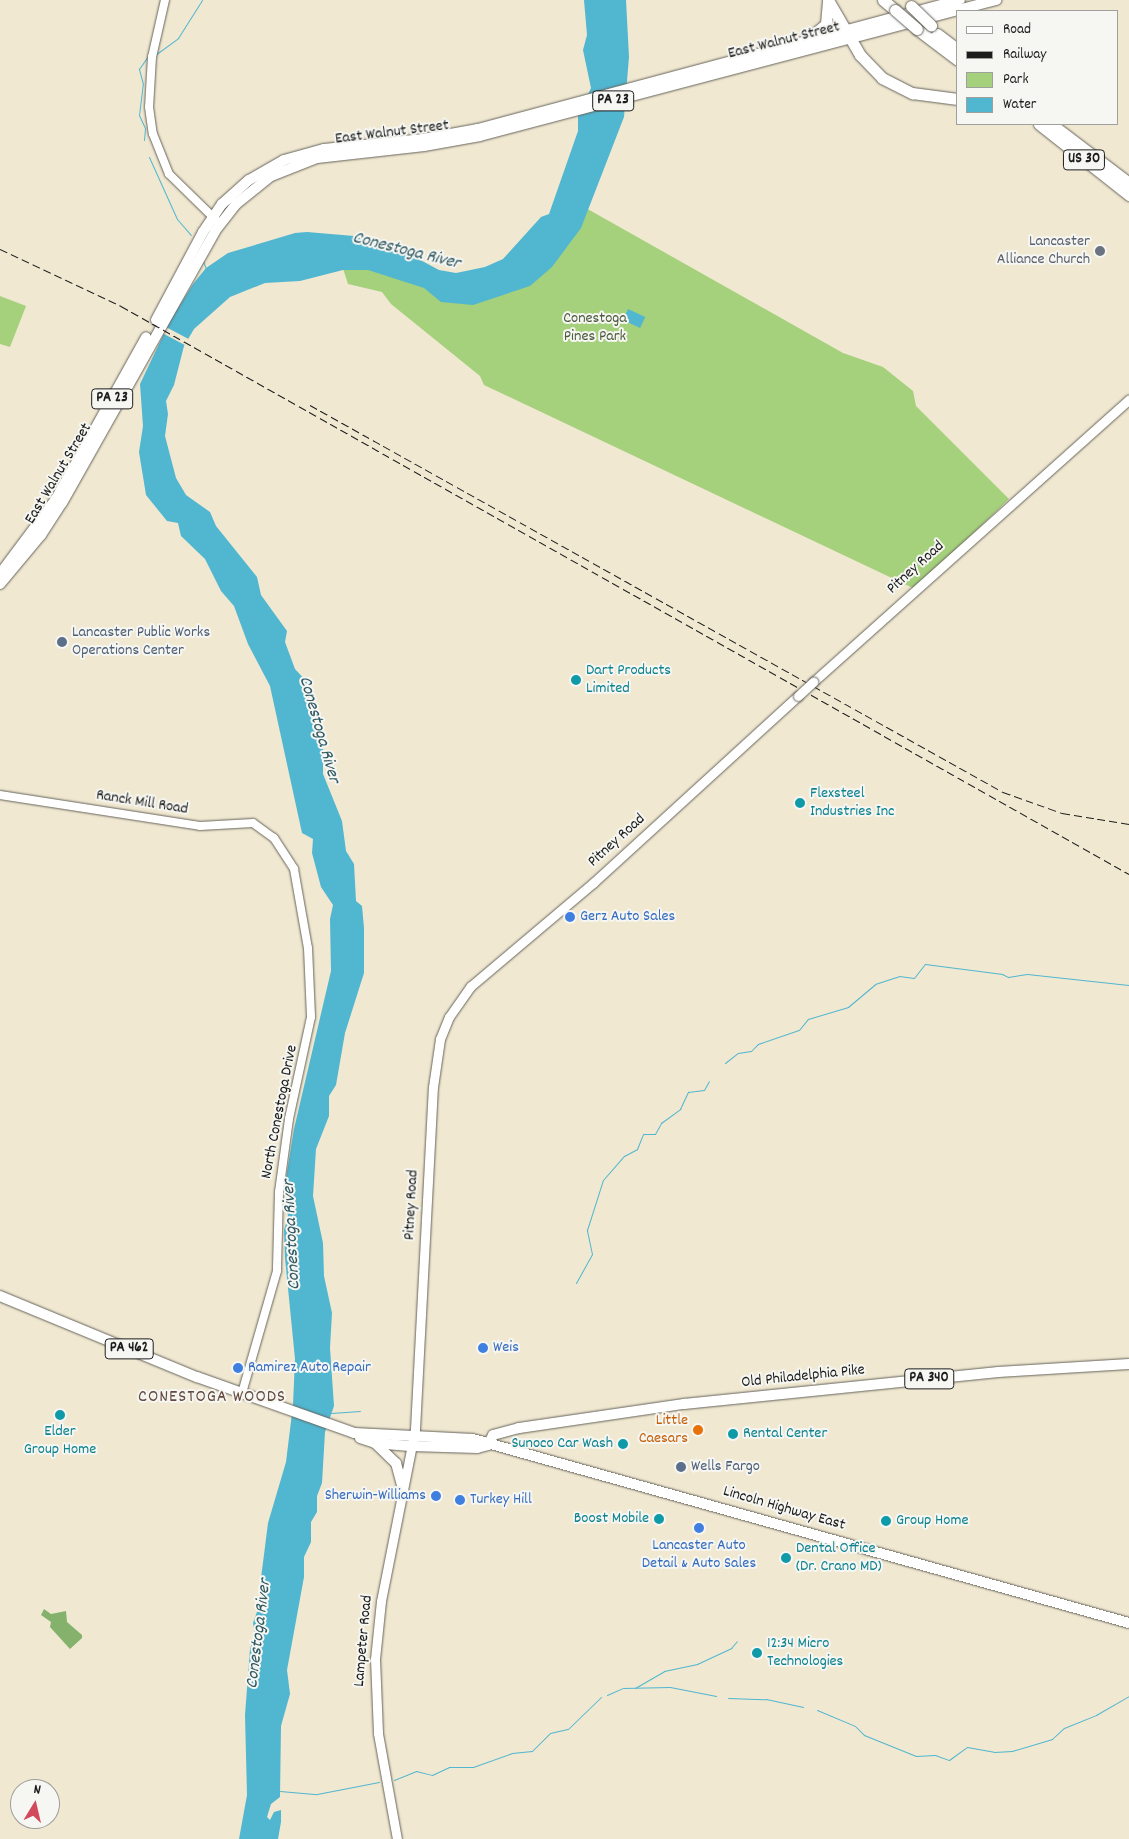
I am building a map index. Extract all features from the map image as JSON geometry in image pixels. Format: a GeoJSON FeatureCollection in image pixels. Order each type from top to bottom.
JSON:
{"type":"FeatureCollection","features":[{"type":"Feature","properties":{"kind":"highway"},"geometry":{"type":"LineString","coordinates":[[828,0],[870,68],[891,84],[917,94],[956,99]]}},
{"type":"Feature","properties":{"kind":"highway","name":"PA 23"},"geometry":{"type":"LineString","coordinates":[[806,41],[826,24],[828,0]]}},
{"type":"Feature","properties":{"kind":"highway"},"geometry":{"type":"LineString","coordinates":[[883,0],[902,5],[956,58]]}},
{"type":"Feature","properties":{"kind":"highway"},"geometry":{"type":"LineString","coordinates":[[925,27],[956,49]]}},
{"type":"Feature","properties":{"kind":"highway"},"geometry":{"type":"LineString","coordinates":[[1029,125],[1113,182]]}},
{"type":"Feature","properties":{"kind":"highway","name":"US 30"},"geometry":{"type":"LineString","coordinates":[[1040,125],[1129,195]]}},
{"type":"Feature","properties":{"kind":"highway","name":"US 30"},"geometry":{"type":"LineString","coordinates":[[1052,125],[1129,183]]}},
{"type":"Feature","properties":{"kind":"main road","name":"East Walnut Street"},"geometry":{"type":"LineString","coordinates":[[709,71],[806,41],[848,35],[960,0]]}},
{"type":"Feature","properties":{"kind":"main road","name":"East Walnut Street"},"geometry":{"type":"LineString","coordinates":[[0,574],[56,499],[216,220],[255,187],[301,162],[334,155],[438,144],[848,35],[996,0]]}},
{"type":"Feature","properties":{"kind":"main road","name":"East Walnut Street"},"geometry":{"type":"LineString","coordinates":[[0,584],[41,535],[62,503],[216,220]]}},
{"type":"Feature","properties":{"kind":"main road","name":"Pitney Road"},"geometry":{"type":"LineString","coordinates":[[412,1442],[433,1087],[439,1044],[449,1017],[471,986],[601,876],[813,682],[1129,399]]}},
{"type":"Feature","properties":{"kind":"main road","name":"PA 462"},"geometry":{"type":"LineString","coordinates":[[0,1296],[275,1406],[354,1433]]}},
{"type":"Feature","properties":{"kind":"main road","name":"Old Philadelphia Pike"},"geometry":{"type":"LineString","coordinates":[[488,1445],[493,1435],[519,1428],[684,1404],[998,1372],[1129,1364]]}},
{"type":"Feature","properties":{"kind":"main road","name":"Lincoln Highway East"},"geometry":{"type":"LineString","coordinates":[[354,1433],[412,1442]]}},
{"type":"Feature","properties":{"kind":"main road","name":"Lincoln Highway East"},"geometry":{"type":"LineString","coordinates":[[354,1433],[375,1443],[473,1439],[488,1445],[728,1509],[1129,1623]]}},
{"type":"Feature","properties":{"kind":"main road","name":"Lampeter Road"},"geometry":{"type":"LineString","coordinates":[[397,1839],[378,1733],[375,1659],[381,1602],[412,1442]]}},
{"type":"Feature","properties":{"kind":"main road"},"geometry":{"type":"LineString","coordinates":[[375,1443],[396,1463],[403,1490]]}},
{"type":"Feature","properties":{"kind":"street"},"geometry":{"type":"LineString","coordinates":[[165,0],[152,57],[149,107],[152,134],[169,174],[216,220]]}},
{"type":"Feature","properties":{"kind":"street","name":"Ranck Mill Road"},"geometry":{"type":"LineString","coordinates":[[0,795],[200,826],[248,822],[260,826],[274,838]]}},
{"type":"Feature","properties":{"kind":"street","name":"North Conestoga Drive"},"geometry":{"type":"LineString","coordinates":[[242,1393],[277,1271],[280,1183],[312,1011],[308,948],[300,894],[292,864],[274,838]]}},
{"type":"Feature","properties":{"kind":"green space","name":"Conestoga Pines Park"},"geometry":{"type":"Polygon","coordinates":[[[584,207],[843,353],[883,367],[913,391],[916,406],[1009,499],[915,589],[484,385],[480,376],[391,304],[382,292],[348,284],[338,253],[491,281],[584,207]]]}},
{"type":"Feature","properties":{"kind":"green space"},"geometry":{"type":"Polygon","coordinates":[[[0,296],[26,306],[10,347],[0,344],[0,296]]]}},
{"type":"Feature","properties":{"kind":"green space"},"geometry":{"type":"Polygon","coordinates":[[[44,1609],[51,1614],[66,1611],[67,1622],[82,1635],[82,1638],[70,1649],[50,1627],[51,1622],[41,1615],[44,1609]]]}},
{"type":"Feature","properties":{"kind":"water","name":"Conestoga River"},"geometry":{"type":"Polygon","coordinates":[[[584,0],[626,0],[629,57],[624,117],[581,228],[552,267],[530,286],[473,305],[441,302],[424,288],[368,270],[343,270],[300,281],[265,283],[230,297],[194,329],[184,346],[174,385],[166,401],[168,414],[165,436],[176,478],[186,495],[210,512],[216,526],[257,577],[261,595],[287,631],[285,642],[295,669],[307,682],[323,740],[323,774],[342,821],[346,851],[354,864],[356,901],[362,906],[364,928],[364,973],[345,1033],[336,1085],[329,1096],[329,1116],[316,1149],[313,1196],[323,1243],[324,1276],[332,1313],[330,1348],[334,1406],[325,1432],[322,1483],[317,1496],[317,1512],[311,1522],[311,1542],[304,1557],[304,1577],[287,1670],[290,1694],[281,1726],[280,1797],[271,1804],[267,1817],[270,1820],[274,1812],[281,1810],[281,1822],[278,1839],[239,1839],[247,1795],[245,1715],[250,1649],[255,1634],[253,1623],[262,1598],[261,1578],[268,1523],[286,1462],[293,1405],[295,1359],[285,1258],[284,1230],[288,1217],[285,1184],[294,1129],[331,971],[330,919],[333,905],[321,887],[312,853],[313,839],[302,833],[270,686],[248,644],[234,606],[221,591],[205,559],[181,536],[178,523],[167,521],[146,495],[139,452],[143,426],[140,384],[170,321],[193,284],[206,268],[228,253],[295,233],[307,232],[354,236],[409,253],[411,250],[411,255],[439,270],[456,273],[485,267],[503,259],[541,217],[549,214],[578,131],[578,116],[591,88],[583,50],[587,35],[584,0]]]}},
{"type":"Feature","properties":{"kind":"water"},"geometry":{"type":"Polygon","coordinates":[[[628,309],[645,317],[640,328],[623,320],[628,309]]]}},
{"type":"Feature","properties":{"kind":"pier"},"geometry":{"type":"Polygon","coordinates":[[[164,326],[190,340],[187,346],[161,332],[164,326]]]}},
{"type":"Feature","properties":{"kind":"waterway"},"geometry":{"type":"LineString","coordinates":[[155,55],[178,38],[202,0]]}},
{"type":"Feature","properties":{"kind":"waterway"},"geometry":{"type":"LineString","coordinates":[[144,140],[145,128],[139,115],[143,84],[139,69],[148,56]]}},
{"type":"Feature","properties":{"kind":"waterway"},"geometry":{"type":"LineString","coordinates":[[149,157],[177,219],[191,235]]}},
{"type":"Feature","properties":{"kind":"waterway"},"geometry":{"type":"LineString","coordinates":[[203,261],[206,269]]}},
{"type":"Feature","properties":{"kind":"waterway"},"geometry":{"type":"LineString","coordinates":[[725,1063],[738,1053],[751,1051],[758,1044],[799,1030],[808,1019],[848,1007],[875,984],[899,976],[914,978],[925,964],[1002,974],[1008,977],[1027,974],[1129,985]]}},
{"type":"Feature","properties":{"kind":"waterway"},"geometry":{"type":"LineString","coordinates":[[576,1283],[592,1254],[587,1230],[603,1180],[624,1156],[637,1149],[643,1134],[655,1134],[661,1123],[680,1109],[688,1092],[704,1090],[709,1081]]}},
{"type":"Feature","properties":{"kind":"waterway"},"geometry":{"type":"LineString","coordinates":[[331,1413],[360,1411]]}},
{"type":"Feature","properties":{"kind":"waterway"},"geometry":{"type":"LineString","coordinates":[[635,1688],[664,1671],[697,1664],[731,1648],[737,1641]]}},
{"type":"Feature","properties":{"kind":"waterway"},"geometry":{"type":"LineString","coordinates":[[607,1695],[623,1688],[670,1687],[716,1696]]}},
{"type":"Feature","properties":{"kind":"waterway"},"geometry":{"type":"LineString","coordinates":[[817,1710],[855,1726],[864,1735],[916,1756],[935,1755],[949,1760],[967,1747],[994,1752],[1012,1751],[1052,1739],[1064,1728],[1096,1715],[1129,1696]]}},
{"type":"Feature","properties":{"kind":"waterway"},"geometry":{"type":"LineString","coordinates":[[394,1780],[416,1771],[432,1775],[449,1767],[473,1767],[512,1753],[532,1751],[550,1733],[568,1729],[601,1697]]}},
{"type":"Feature","properties":{"kind":"waterway"},"geometry":{"type":"LineString","coordinates":[[728,1698],[766,1699],[803,1707]]}},
{"type":"Feature","properties":{"kind":"waterway"},"geometry":{"type":"LineString","coordinates":[[280,1791],[317,1794],[379,1782]]}},
{"type":"Feature","properties":{"kind":"railway"},"geometry":{"type":"LineString","coordinates":[[0,249],[121,306],[1129,874]]}},
{"type":"Feature","properties":{"kind":"railway"},"geometry":{"type":"LineString","coordinates":[[310,405],[1003,792],[1062,813],[1129,824]]}},
{"type":"Feature","properties":{"kind":"place","name":"Lancaster Alliance Church"},"geometry":{"type":"Point","coordinates":[1100,251]}},
{"type":"Feature","properties":{"kind":"place","name":"Lancaster Public Works Operations Center"},"geometry":{"type":"Point","coordinates":[62,642]}},
{"type":"Feature","properties":{"kind":"place","name":"Dart Products Limited"},"geometry":{"type":"Point","coordinates":[576,680]}},
{"type":"Feature","properties":{"kind":"place","name":"Flexsteel Industries Inc"},"geometry":{"type":"Point","coordinates":[800,803]}},
{"type":"Feature","properties":{"kind":"place","name":"Gerz Auto Sales"},"geometry":{"type":"Point","coordinates":[570,917]}},
{"type":"Feature","properties":{"kind":"place","name":"Weis"},"geometry":{"type":"Point","coordinates":[483,1348]}},
{"type":"Feature","properties":{"kind":"place","name":"Ramirez Auto Repair"},"geometry":{"type":"Point","coordinates":[238,1368]}},
{"type":"Feature","properties":{"kind":"place","name":"Elder Group Home"},"geometry":{"type":"Point","coordinates":[60,1415]}},
{"type":"Feature","properties":{"kind":"place","name":"Little Caesars"},"geometry":{"type":"Point","coordinates":[698,1430]}},
{"type":"Feature","properties":{"kind":"place","name":"Rental Center"},"geometry":{"type":"Point","coordinates":[733,1434]}},
{"type":"Feature","properties":{"kind":"place","name":"Sunoco Car Wash"},"geometry":{"type":"Point","coordinates":[623,1444]}},
{"type":"Feature","properties":{"kind":"place","name":"Wells Fargo"},"geometry":{"type":"Point","coordinates":[681,1467]}},
{"type":"Feature","properties":{"kind":"place","name":"Sherwin-Williams"},"geometry":{"type":"Point","coordinates":[436,1496]}},
{"type":"Feature","properties":{"kind":"place","name":"Turkey Hill"},"geometry":{"type":"Point","coordinates":[460,1500]}},
{"type":"Feature","properties":{"kind":"place","name":"Boost Mobile"},"geometry":{"type":"Point","coordinates":[659,1519]}},
{"type":"Feature","properties":{"kind":"place","name":"Group Home"},"geometry":{"type":"Point","coordinates":[886,1521]}},
{"type":"Feature","properties":{"kind":"place","name":"Lancaster Auto Detail & Auto Sales"},"geometry":{"type":"Point","coordinates":[699,1528]}},
{"type":"Feature","properties":{"kind":"place","name":"Dental Office (Dr. Crano MD)"},"geometry":{"type":"Point","coordinates":[786,1558]}},
{"type":"Feature","properties":{"kind":"place","name":"12:34 Micro Technologies"},"geometry":{"type":"Point","coordinates":[757,1653]}},
{"type":"Feature","properties":{"kind":"district","name":"CONESTOGA WOODS"},"geometry":{"type":"Point","coordinates":[212,1398]}}]}
